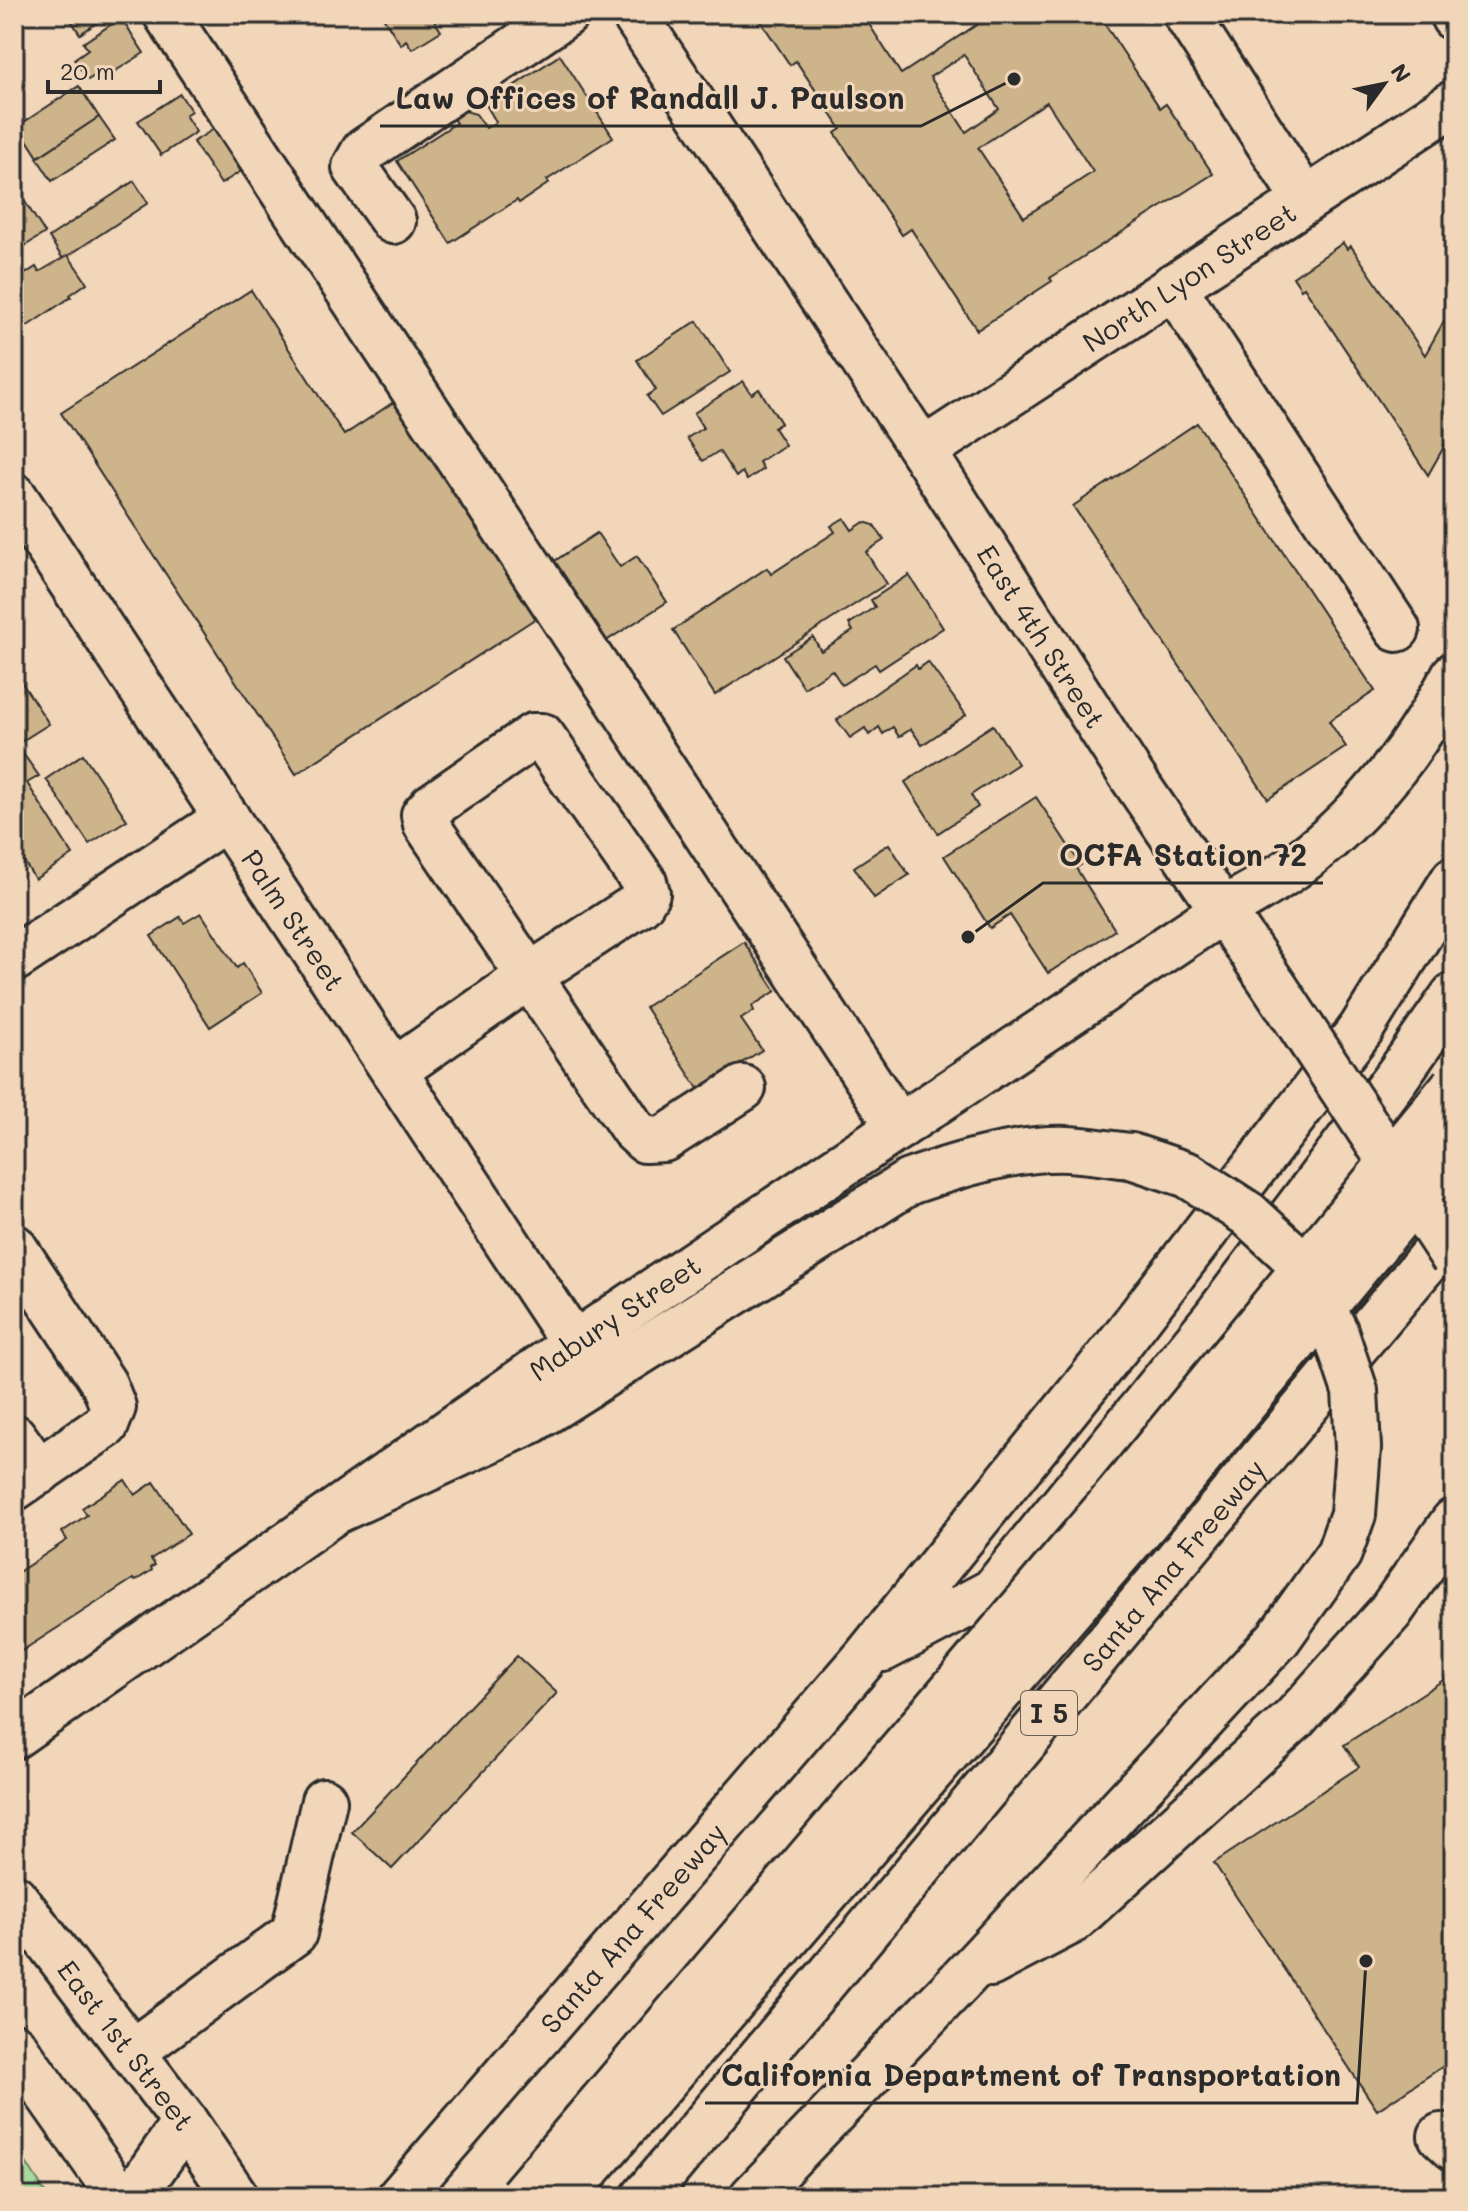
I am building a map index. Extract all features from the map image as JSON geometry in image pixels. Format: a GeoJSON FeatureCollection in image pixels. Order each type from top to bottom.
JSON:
{"type":"FeatureCollection","features":[{"type":"Feature","properties":{"kind":"main road"},"geometry":{"type":"LineString","coordinates":[[166,14],[899,1127]]}},
{"type":"Feature","properties":{"kind":"main road"},"geometry":{"type":"LineString","coordinates":[[393,221],[355,167],[364,151],[566,14]]}},
{"type":"Feature","properties":{"kind":"main road","name":"East 4th Street"},"geometry":{"type":"LineString","coordinates":[[634,14],[1222,911],[1454,1258]]}},
{"type":"Feature","properties":{"kind":"main road"},"geometry":{"type":"LineString","coordinates":[[1186,14],[1305,200]]}},
{"type":"Feature","properties":{"kind":"main road","name":"North Lyon Street"},"geometry":{"type":"LineString","coordinates":[[923,451],[1454,103]]}},
{"type":"Feature","properties":{"kind":"main road"},"geometry":{"type":"LineString","coordinates":[[1173,286],[1397,629]]}},
{"type":"Feature","properties":{"kind":"main road","name":"Palm Street"},"geometry":{"type":"LineString","coordinates":[[14,496],[574,1344]]}},
{"type":"Feature","properties":{"kind":"main road","name":"Mabury Street"},"geometry":{"type":"LineString","coordinates":[[14,1736],[574,1344],[1222,911],[1294,867],[1372,800],[1398,765],[1454,675]]}},
{"type":"Feature","properties":{"kind":"main road"},"geometry":{"type":"LineString","coordinates":[[394,1071],[528,977],[641,903],[647,893],[644,882],[542,736],[533,736],[432,806],[424,815],[426,824],[528,977],[633,1129],[645,1140],[664,1139],[743,1088]]}},
{"type":"Feature","properties":{"kind":"main road"},"geometry":{"type":"LineString","coordinates":[[14,959],[227,818]]}},
{"type":"Feature","properties":{"kind":"main road","name":"Santa Ana Freeway"},"geometry":{"type":"LineString","coordinates":[[400,2197],[866,1657],[1116,1348],[1361,1029],[1454,879]]}},
{"type":"Feature","properties":{"kind":"main road","name":"Santa Ana Freeway"},"geometry":{"type":"LineString","coordinates":[[866,1657],[993,1591],[1215,1318],[1398,1075],[1454,995]]}},
{"type":"Feature","properties":{"kind":"main road"},"geometry":{"type":"LineString","coordinates":[[521,2197],[1109,1507],[1454,1086]]}},
{"type":"Feature","properties":{"kind":"main road"},"geometry":{"type":"LineString","coordinates":[[338,1510],[531,1421],[909,1182],[958,1165],[1013,1154],[1066,1149],[1131,1156],[1188,1175],[1248,1214],[1299,1261],[1335,1331],[1355,1391],[1358,1448],[1353,1514],[1339,1553],[1278,1639],[963,1978],[752,2197]]}},
{"type":"Feature","properties":{"kind":"main road"},"geometry":{"type":"LineString","coordinates":[[564,2197],[1147,1521],[1454,1150]]}},
{"type":"Feature","properties":{"kind":"main road","name":"Santa Ana Freeway"},"geometry":{"type":"LineString","coordinates":[[644,2197],[1454,1229]]}},
{"type":"Feature","properties":{"kind":"main road"},"geometry":{"type":"LineString","coordinates":[[14,1247],[104,1384],[113,1407],[106,1425],[26,1480],[14,1437]]}},
{"type":"Feature","properties":{"kind":"main road"},"geometry":{"type":"LineString","coordinates":[[963,1978],[1072,1921],[1294,1719],[1390,1612],[1454,1521]]}},
{"type":"Feature","properties":{"kind":"main road"},"geometry":{"type":"LineString","coordinates":[[1390,1612],[1454,1571]]}},
{"type":"Feature","properties":{"kind":"main road"},"geometry":{"type":"LineString","coordinates":[[132,2052],[294,1933],[324,1801]]}},
{"type":"Feature","properties":{"kind":"main road","name":"East 1st Street"},"geometry":{"type":"LineString","coordinates":[[14,1897],[185,2122],[232,2192]]}},
{"type":"Feature","properties":{"kind":"main road"},"geometry":{"type":"LineString","coordinates":[[14,2046],[120,2197]]}},
{"type":"Feature","properties":{"kind":"main road"},"geometry":{"type":"LineString","coordinates":[[133,2197],[185,2122]]}},
{"type":"Feature","properties":{"kind":"green space"},"geometry":{"type":"Polygon","coordinates":[[[14,2144],[48,2197],[14,2197],[14,2144]]]}},
{"type":"Feature","properties":{"kind":"building"},"geometry":{"type":"Polygon","coordinates":[[[67,14],[110,14],[80,34],[67,14]]]}},
{"type":"Feature","properties":{"kind":"building"},"geometry":{"type":"Polygon","coordinates":[[[263,14],[285,14],[270,24],[263,14]]]}},
{"type":"Feature","properties":{"kind":"building"},"geometry":{"type":"Polygon","coordinates":[[[381,14],[447,14],[435,22],[441,31],[412,49],[406,40],[401,45],[381,14]]]}},
{"type":"Feature","properties":{"kind":"building"},"geometry":{"type":"Polygon","coordinates":[[[756,14],[870,14],[865,18],[901,74],[990,16],[988,14],[1098,14],[1160,108],[1166,104],[1213,174],[1050,278],[1052,281],[977,330],[911,229],[902,235],[835,133],[841,129],[796,61],[790,65],[756,14]],[[964,55],[930,77],[966,132],[999,109],[964,55]],[[1047,102],[978,148],[1024,217],[1093,172],[1047,102]]]}},
{"type":"Feature","properties":{"kind":"building"},"geometry":{"type":"Polygon","coordinates":[[[121,18],[144,53],[106,77],[102,71],[88,80],[74,59],[88,49],[83,43],[121,18]]]}},
{"type":"Feature","properties":{"kind":"building"},"geometry":{"type":"Polygon","coordinates":[[[560,55],[613,137],[547,180],[549,183],[519,203],[517,200],[450,243],[397,161],[456,123],[452,117],[462,110],[476,114],[486,128],[496,122],[485,103],[488,94],[499,87],[503,93],[560,55]]]}},
{"type":"Feature","properties":{"kind":"building"},"geometry":{"type":"Polygon","coordinates":[[[79,86],[99,117],[38,157],[18,126],[79,86]]]}},
{"type":"Feature","properties":{"kind":"building"},"geometry":{"type":"Polygon","coordinates":[[[180,94],[191,111],[185,115],[196,132],[161,155],[138,121],[180,94]]]}},
{"type":"Feature","properties":{"kind":"building"},"geometry":{"type":"Polygon","coordinates":[[[99,117],[115,140],[52,181],[37,158],[99,117]]]}},
{"type":"Feature","properties":{"kind":"building"},"geometry":{"type":"Polygon","coordinates":[[[222,124],[249,166],[221,184],[193,142],[222,124]]]}},
{"type":"Feature","properties":{"kind":"building"},"geometry":{"type":"Polygon","coordinates":[[[134,181],[148,203],[63,259],[49,237],[134,181]]]}},
{"type":"Feature","properties":{"kind":"building"},"geometry":{"type":"Polygon","coordinates":[[[18,191],[45,233],[14,253],[14,194],[18,191]]]}},
{"type":"Feature","properties":{"kind":"building"},"geometry":{"type":"Polygon","coordinates":[[[1343,243],[1347,249],[1351,246],[1425,355],[1454,303],[1454,429],[1428,475],[1304,287],[1301,289],[1293,277],[1343,243]]]}},
{"type":"Feature","properties":{"kind":"building"},"geometry":{"type":"Polygon","coordinates":[[[68,255],[87,283],[14,335],[14,281],[36,267],[39,272],[68,255]]]}},
{"type":"Feature","properties":{"kind":"building"},"geometry":{"type":"Polygon","coordinates":[[[251,290],[344,435],[406,394],[547,611],[296,774],[61,413],[251,290]]]}},
{"type":"Feature","properties":{"kind":"building"},"geometry":{"type":"Polygon","coordinates":[[[697,321],[730,372],[661,416],[647,396],[656,390],[637,360],[697,321]]]}},
{"type":"Feature","properties":{"kind":"building"},"geometry":{"type":"Polygon","coordinates":[[[743,381],[752,394],[759,389],[781,423],[774,428],[785,445],[759,462],[763,469],[747,480],[742,472],[736,477],[719,451],[703,461],[687,438],[703,428],[694,413],[743,381]]]}},
{"type":"Feature","properties":{"kind":"building"},"geometry":{"type":"Polygon","coordinates":[[[1197,423],[1375,691],[1329,721],[1346,747],[1268,799],[1073,506],[1197,423]]]}},
{"type":"Feature","properties":{"kind":"building"},"geometry":{"type":"Polygon","coordinates":[[[844,518],[852,530],[864,522],[874,525],[884,540],[866,552],[886,584],[715,695],[673,630],[767,568],[771,574],[835,532],[831,526],[844,518]]]}},
{"type":"Feature","properties":{"kind":"building"},"geometry":{"type":"Polygon","coordinates":[[[597,533],[620,567],[637,556],[667,602],[606,641],[580,600],[572,604],[547,566],[597,533]]]}},
{"type":"Feature","properties":{"kind":"building"},"geometry":{"type":"Polygon","coordinates":[[[909,575],[943,628],[879,670],[875,664],[842,685],[832,670],[804,688],[783,656],[813,637],[821,651],[853,631],[849,624],[875,607],[871,600],[909,575]]]}},
{"type":"Feature","properties":{"kind":"building"},"geometry":{"type":"Polygon","coordinates":[[[928,662],[966,715],[922,745],[911,729],[899,737],[893,727],[883,734],[879,727],[869,735],[865,728],[850,738],[837,720],[916,665],[918,669],[928,662]]]}},
{"type":"Feature","properties":{"kind":"building"},"geometry":{"type":"Polygon","coordinates":[[[22,683],[49,724],[14,746],[14,688],[22,683]]]}},
{"type":"Feature","properties":{"kind":"building"},"geometry":{"type":"Polygon","coordinates":[[[993,725],[1018,764],[971,795],[978,807],[938,833],[905,782],[993,725]]]}},
{"type":"Feature","properties":{"kind":"building"},"geometry":{"type":"Polygon","coordinates":[[[19,748],[39,776],[27,783],[73,855],[35,879],[14,846],[14,751],[19,748]]]}},
{"type":"Feature","properties":{"kind":"building"},"geometry":{"type":"Polygon","coordinates":[[[83,754],[127,820],[89,844],[46,779],[83,754]]]}},
{"type":"Feature","properties":{"kind":"building"},"geometry":{"type":"Polygon","coordinates":[[[1036,797],[1081,865],[1076,868],[1115,930],[1048,973],[1010,915],[990,928],[944,856],[1036,797]]]}},
{"type":"Feature","properties":{"kind":"building"},"geometry":{"type":"Polygon","coordinates":[[[889,844],[909,875],[874,898],[854,867],[889,844]]]}},
{"type":"Feature","properties":{"kind":"building"},"geometry":{"type":"Polygon","coordinates":[[[201,913],[237,968],[243,963],[262,993],[210,1027],[151,936],[180,917],[184,923],[201,913]]]}},
{"type":"Feature","properties":{"kind":"building"},"geometry":{"type":"Polygon","coordinates":[[[744,942],[776,991],[752,1006],[754,1011],[741,1019],[762,1050],[699,1090],[645,1007],[744,942]]]}},
{"type":"Feature","properties":{"kind":"building"},"geometry":{"type":"Polygon","coordinates":[[[125,1480],[135,1495],[154,1482],[189,1534],[151,1559],[155,1565],[151,1567],[152,1570],[135,1581],[133,1579],[14,1656],[14,1575],[67,1540],[62,1532],[87,1515],[82,1508],[125,1480]]]}},
{"type":"Feature","properties":{"kind":"building"},"geometry":{"type":"Polygon","coordinates":[[[517,1656],[557,1693],[392,1869],[352,1832],[517,1656]]]}},
{"type":"Feature","properties":{"kind":"building"},"geometry":{"type":"Polygon","coordinates":[[[1454,1673],[1454,2059],[1377,2110],[1214,1863],[1359,1767],[1344,1745],[1454,1673]]]}},
{"type":"Feature","properties":{"kind":"place","name":"Law Offices of Randall J. Paulson"},"geometry":{"type":"Point","coordinates":[1014,79]}},
{"type":"Feature","properties":{"kind":"place","name":"OCFA Station 72"},"geometry":{"type":"Point","coordinates":[968,937]}},
{"type":"Feature","properties":{"kind":"place","name":"California Department of Transportation"},"geometry":{"type":"Point","coordinates":[1366,1961]}}]}
